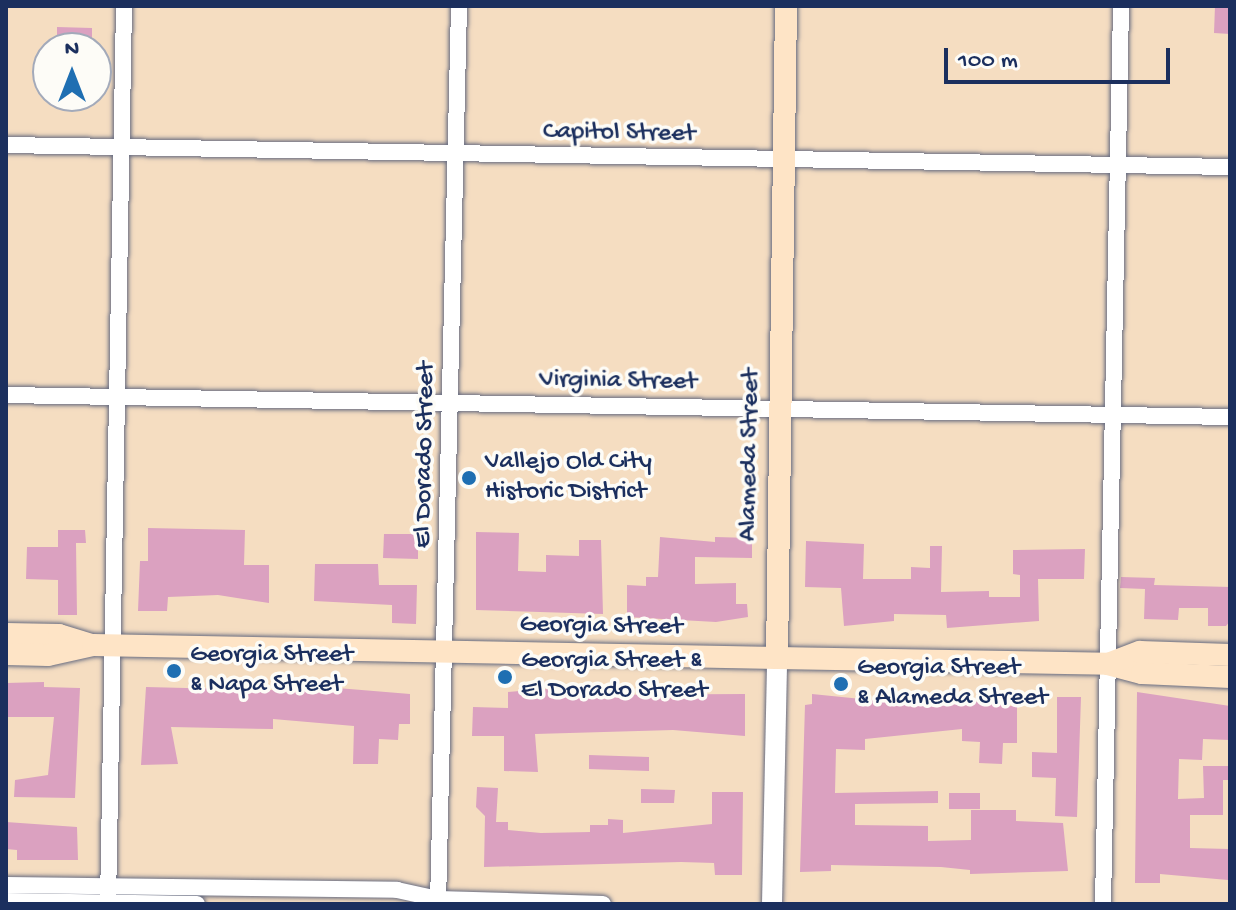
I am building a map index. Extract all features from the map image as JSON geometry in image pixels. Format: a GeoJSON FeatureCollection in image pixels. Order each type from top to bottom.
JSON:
{"type":"FeatureCollection","features":[{"type":"Feature","properties":{"kind":"main road","name":"Alameda Street"},"geometry":{"type":"LineString","coordinates":[[777,658],[786,6]]}},
{"type":"Feature","properties":{"kind":"main road","name":"Georgia Street"},"geometry":{"type":"LineString","coordinates":[[6,634],[59,635],[103,646]]}},
{"type":"Feature","properties":{"kind":"main road","name":"Georgia Street"},"geometry":{"type":"LineString","coordinates":[[6,654],[48,655],[103,646],[1108,664],[1142,673],[1230,677]]}},
{"type":"Feature","properties":{"kind":"main road","name":"Georgia Street"},"geometry":{"type":"LineString","coordinates":[[1108,664],[1140,652],[1230,655]]}},
{"type":"Feature","properties":{"kind":"street"},"geometry":{"type":"LineString","coordinates":[[108,898],[103,646],[115,398],[124,6]]}},
{"type":"Feature","properties":{"kind":"street","name":"El Dorado Street"},"geometry":{"type":"LineString","coordinates":[[433,902],[447,652],[459,6]]}},
{"type":"Feature","properties":{"kind":"street"},"geometry":{"type":"LineString","coordinates":[[1103,904],[1121,6]]}},
{"type":"Feature","properties":{"kind":"street","name":"Capitol Street"},"geometry":{"type":"LineString","coordinates":[[6,145],[1230,167]]}},
{"type":"Feature","properties":{"kind":"street","name":"Virginia Street"},"geometry":{"type":"LineString","coordinates":[[6,395],[1230,417]]}},
{"type":"Feature","properties":{"kind":"street","name":"Alameda Street"},"geometry":{"type":"LineString","coordinates":[[772,904],[777,658]]}},
{"type":"Feature","properties":{"kind":"street"},"geometry":{"type":"LineString","coordinates":[[6,885],[108,898],[197,904]]}},
{"type":"Feature","properties":{"kind":"street"},"geometry":{"type":"LineString","coordinates":[[6,901],[397,890],[433,902],[603,904]]}},
{"type":"Feature","properties":{"kind":"building"},"geometry":{"type":"Polygon","coordinates":[[[1215,6],[1230,6],[1230,34],[1214,33],[1215,6]]]}},
{"type":"Feature","properties":{"kind":"building"},"geometry":{"type":"Polygon","coordinates":[[[57,27],[92,28],[92,32],[57,32],[57,27]]]}},
{"type":"Feature","properties":{"kind":"building"},"geometry":{"type":"Polygon","coordinates":[[[148,528],[245,530],[244,565],[269,565],[269,603],[218,595],[168,597],[167,611],[138,611],[140,561],[148,561],[148,528]]]}},
{"type":"Feature","properties":{"kind":"building"},"geometry":{"type":"Polygon","coordinates":[[[58,530],[85,530],[86,543],[76,543],[77,615],[58,615],[58,580],[26,579],[27,547],[58,547],[58,530]]]}},
{"type":"Feature","properties":{"kind":"building"},"geometry":{"type":"Polygon","coordinates":[[[476,532],[519,533],[518,571],[546,572],[546,555],[579,556],[579,540],[601,540],[603,614],[476,610],[476,532]]]}},
{"type":"Feature","properties":{"kind":"building"},"geometry":{"type":"Polygon","coordinates":[[[384,534],[418,534],[418,559],[383,558],[384,534]]]}},
{"type":"Feature","properties":{"kind":"building"},"geometry":{"type":"Polygon","coordinates":[[[660,537],[715,542],[715,537],[752,538],[752,558],[695,557],[695,584],[736,583],[736,604],[747,604],[748,617],[716,622],[627,617],[627,585],[646,586],[646,577],[658,577],[660,537]]]}},
{"type":"Feature","properties":{"kind":"building"},"geometry":{"type":"Polygon","coordinates":[[[806,541],[864,544],[863,579],[911,579],[911,567],[930,568],[930,546],[942,546],[941,592],[989,591],[989,597],[1020,597],[1020,575],[1013,574],[1013,550],[1085,549],[1084,579],[1038,579],[1039,621],[947,628],[946,615],[894,614],[894,621],[844,626],[841,588],[805,587],[806,541]]]}},
{"type":"Feature","properties":{"kind":"building"},"geometry":{"type":"Polygon","coordinates":[[[315,564],[378,564],[379,585],[417,585],[416,624],[392,623],[392,605],[314,601],[315,564]]]}},
{"type":"Feature","properties":{"kind":"building"},"geometry":{"type":"Polygon","coordinates":[[[1121,577],[1155,578],[1154,585],[1230,587],[1230,621],[1226,626],[1208,626],[1208,608],[1179,608],[1178,620],[1144,619],[1145,589],[1120,588],[1121,577]]]}},
{"type":"Feature","properties":{"kind":"building"},"geometry":{"type":"Polygon","coordinates":[[[44,682],[44,687],[80,688],[75,798],[14,797],[15,780],[48,775],[54,717],[6,717],[6,683],[44,682]]]}},
{"type":"Feature","properties":{"kind":"building"},"geometry":{"type":"Polygon","coordinates":[[[313,686],[410,694],[410,724],[399,724],[398,740],[379,739],[378,764],[353,764],[354,726],[273,719],[273,729],[171,727],[178,764],[141,765],[146,687],[313,691],[313,686]]]}},
{"type":"Feature","properties":{"kind":"building"},"geometry":{"type":"Polygon","coordinates":[[[568,690],[568,695],[745,694],[745,736],[673,730],[535,734],[538,772],[504,771],[504,736],[472,736],[473,707],[508,708],[508,692],[568,690]]]}},
{"type":"Feature","properties":{"kind":"building"},"geometry":{"type":"Polygon","coordinates":[[[1137,692],[1230,706],[1230,740],[1203,739],[1202,760],[1179,759],[1178,799],[1204,798],[1203,766],[1230,766],[1230,780],[1223,780],[1223,815],[1190,815],[1190,848],[1229,849],[1228,880],[1160,874],[1160,883],[1135,883],[1137,692]]]}},
{"type":"Feature","properties":{"kind":"building"},"geometry":{"type":"Polygon","coordinates":[[[812,694],[901,703],[1009,701],[1009,706],[1017,706],[1017,743],[1003,743],[1002,764],[979,763],[980,742],[962,741],[962,729],[865,739],[865,750],[836,749],[835,793],[938,791],[938,803],[855,804],[855,825],[928,826],[928,841],[971,840],[971,810],[1016,810],[1016,821],[1063,823],[1068,871],[970,874],[970,870],[941,867],[831,865],[831,871],[800,872],[805,705],[812,704],[812,694]]]}},
{"type":"Feature","properties":{"kind":"building"},"geometry":{"type":"Polygon","coordinates":[[[1057,697],[1081,697],[1077,817],[1055,816],[1056,778],[1032,777],[1032,752],[1057,753],[1057,697]]]}},
{"type":"Feature","properties":{"kind":"building"},"geometry":{"type":"Polygon","coordinates":[[[589,755],[649,757],[649,771],[589,769],[589,755]]]}},
{"type":"Feature","properties":{"kind":"building"},"geometry":{"type":"Polygon","coordinates":[[[477,787],[498,788],[496,822],[508,822],[508,830],[541,833],[590,832],[590,825],[608,825],[608,819],[623,820],[623,833],[712,824],[712,792],[743,792],[742,875],[715,875],[714,863],[484,867],[485,816],[476,807],[477,787]]]}},
{"type":"Feature","properties":{"kind":"building"},"geometry":{"type":"Polygon","coordinates":[[[641,789],[675,790],[674,803],[641,803],[641,789]]]}},
{"type":"Feature","properties":{"kind":"building"},"geometry":{"type":"Polygon","coordinates":[[[949,793],[980,793],[980,809],[949,809],[949,793]]]}},
{"type":"Feature","properties":{"kind":"building"},"geometry":{"type":"Polygon","coordinates":[[[6,822],[77,827],[78,860],[17,860],[17,850],[6,849],[6,822]]]}},
{"type":"Feature","properties":{"kind":"place","name":"Vallejo Old City Historic District"},"geometry":{"type":"Point","coordinates":[469,478]}},
{"type":"Feature","properties":{"kind":"place","name":"Georgia Street & Napa Street"},"geometry":{"type":"Point","coordinates":[174,671]}},
{"type":"Feature","properties":{"kind":"place","name":"Georgia Street & El Dorado Street"},"geometry":{"type":"Point","coordinates":[505,677]}},
{"type":"Feature","properties":{"kind":"place","name":"Georgia Street & Alameda Street"},"geometry":{"type":"Point","coordinates":[841,684]}}]}
